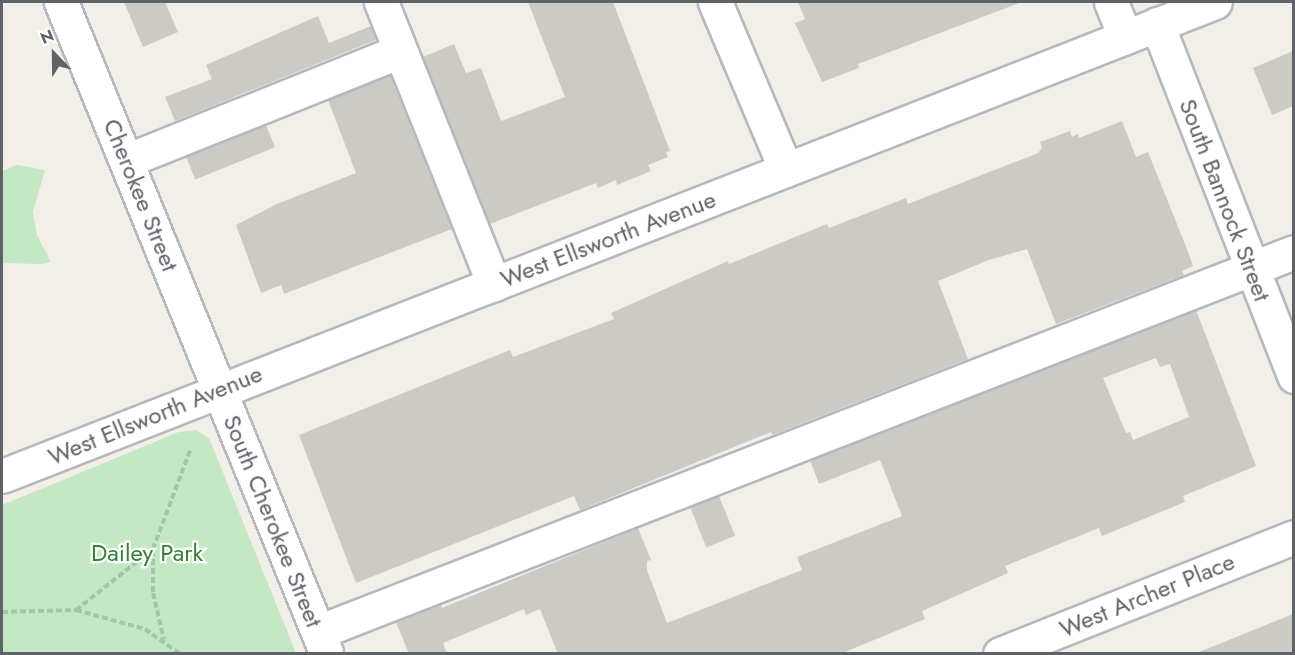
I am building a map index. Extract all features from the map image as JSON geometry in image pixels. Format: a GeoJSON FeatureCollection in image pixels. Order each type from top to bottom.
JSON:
{"type":"FeatureCollection","features":[{"type":"Feature","properties":{"kind":"street","name":"Cherokee Street"},"geometry":{"type":"LineString","coordinates":[[61,2],[128,160],[219,389]]}},
{"type":"Feature","properties":{"kind":"street"},"geometry":{"type":"LineString","coordinates":[[381,2],[494,284]]}},
{"type":"Feature","properties":{"kind":"street"},"geometry":{"type":"LineString","coordinates":[[715,2],[786,170]]}},
{"type":"Feature","properties":{"kind":"street"},"geometry":{"type":"LineString","coordinates":[[1111,2],[1125,37]]}},
{"type":"Feature","properties":{"kind":"street","name":"West Ellsworth Avenue"},"geometry":{"type":"LineString","coordinates":[[2,477],[219,389],[1215,2]]}},
{"type":"Feature","properties":{"kind":"street","name":"South Bannock Street"},"geometry":{"type":"LineString","coordinates":[[1157,24],[1293,376]]}},
{"type":"Feature","properties":{"kind":"street"},"geometry":{"type":"LineString","coordinates":[[128,160],[400,51]]}},
{"type":"Feature","properties":{"kind":"street"},"geometry":{"type":"LineString","coordinates":[[323,643],[1293,252]]}},
{"type":"Feature","properties":{"kind":"street","name":"South Cherokee Street"},"geometry":{"type":"LineString","coordinates":[[219,389],[323,643]]}},
{"type":"Feature","properties":{"kind":"street","name":"West Archer Place"},"geometry":{"type":"LineString","coordinates":[[1000,654],[1293,537]]}},
{"type":"Feature","properties":{"kind":"path"},"geometry":{"type":"LineString","coordinates":[[164,641],[153,593],[153,549],[191,448]]}},
{"type":"Feature","properties":{"kind":"path"},"geometry":{"type":"LineString","coordinates":[[76,610],[153,549]]}},
{"type":"Feature","properties":{"kind":"path"},"geometry":{"type":"LineString","coordinates":[[2,612],[76,610],[145,629],[180,654]]}},
{"type":"Feature","properties":{"kind":"green space"},"geometry":{"type":"Polygon","coordinates":[[[17,165],[45,170],[33,212],[37,235],[51,262],[42,264],[2,263],[2,171],[17,165]]]}},
{"type":"Feature","properties":{"kind":"green space","name":"Dailey Park"},"geometry":{"type":"Polygon","coordinates":[[[196,430],[209,438],[296,653],[2,653],[2,505],[179,432],[196,430]]]}},
{"type":"Feature","properties":{"kind":"building"},"geometry":{"type":"Polygon","coordinates":[[[124,2],[165,2],[178,32],[143,47],[124,2]]]}},
{"type":"Feature","properties":{"kind":"building"},"geometry":{"type":"Polygon","coordinates":[[[528,2],[613,2],[670,151],[666,152],[668,157],[648,165],[651,171],[617,185],[616,180],[598,188],[596,183],[490,224],[423,57],[454,44],[466,73],[481,68],[501,121],[565,97],[528,2]]]}},
{"type":"Feature","properties":{"kind":"building"},"geometry":{"type":"Polygon","coordinates":[[[798,2],[1019,3],[858,64],[859,68],[822,82],[795,23],[805,19],[798,2]]]}},
{"type":"Feature","properties":{"kind":"building"},"geometry":{"type":"Polygon","coordinates":[[[318,16],[329,43],[371,26],[376,40],[175,121],[165,97],[212,79],[206,65],[318,16]]]}},
{"type":"Feature","properties":{"kind":"building"},"geometry":{"type":"Polygon","coordinates":[[[1293,51],[1293,106],[1272,115],[1253,68],[1293,51]]]}},
{"type":"Feature","properties":{"kind":"building"},"geometry":{"type":"Polygon","coordinates":[[[390,75],[452,229],[284,294],[281,285],[261,293],[236,225],[277,204],[356,173],[328,100],[390,75]]]}},
{"type":"Feature","properties":{"kind":"building"},"geometry":{"type":"Polygon","coordinates":[[[1122,121],[1136,157],[1148,152],[1193,266],[1182,271],[1184,275],[1056,324],[1027,249],[989,260],[938,281],[968,359],[772,435],[771,432],[580,510],[574,496],[356,583],[299,435],[510,350],[513,357],[614,319],[611,313],[728,261],[729,264],[827,224],[829,228],[906,198],[908,204],[1038,153],[1042,148],[1040,142],[1070,131],[1072,137],[1078,134],[1079,138],[1122,121]]]}},
{"type":"Feature","properties":{"kind":"building"},"geometry":{"type":"Polygon","coordinates":[[[266,125],[275,147],[195,179],[186,157],[266,125]]]}},
{"type":"Feature","properties":{"kind":"building"},"geometry":{"type":"Polygon","coordinates":[[[1196,310],[1256,466],[1183,496],[1185,502],[1102,536],[1099,528],[1005,566],[1008,573],[922,611],[925,619],[840,654],[558,654],[540,609],[526,615],[524,609],[443,643],[447,654],[409,654],[396,622],[441,604],[442,608],[638,528],[651,560],[647,561],[647,570],[667,623],[802,570],[797,557],[902,516],[880,460],[819,484],[810,460],[1196,310]],[[1156,358],[1103,378],[1126,433],[1130,432],[1133,440],[1189,417],[1170,364],[1160,367],[1156,358]]]}},
{"type":"Feature","properties":{"kind":"building"},"geometry":{"type":"Polygon","coordinates":[[[719,496],[735,536],[706,547],[690,508],[719,496]]]}},
{"type":"Feature","properties":{"kind":"building"},"geometry":{"type":"Polygon","coordinates":[[[1293,614],[1293,654],[1200,654],[1199,652],[1293,614]]]}}]}
